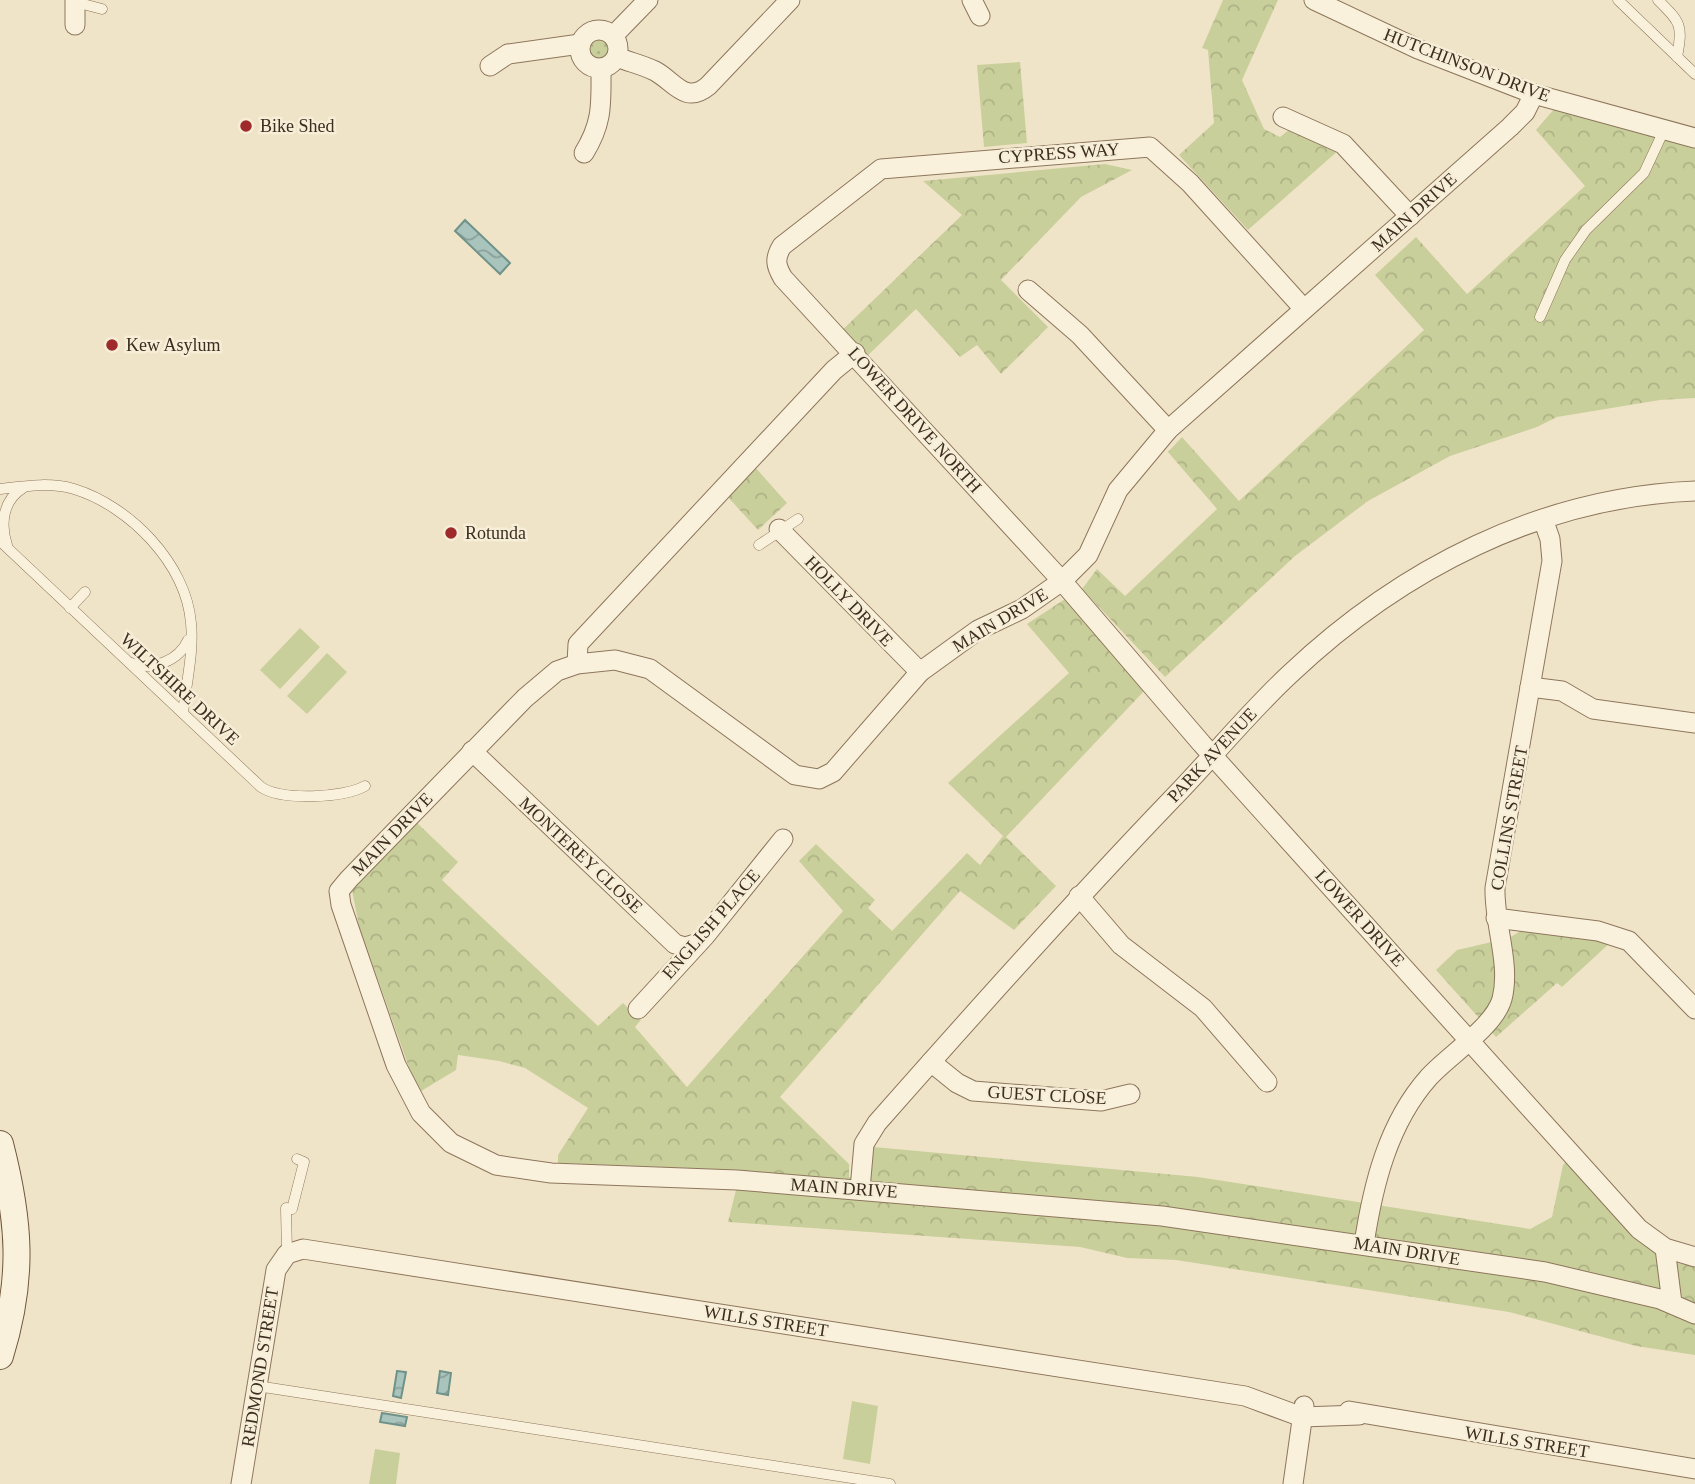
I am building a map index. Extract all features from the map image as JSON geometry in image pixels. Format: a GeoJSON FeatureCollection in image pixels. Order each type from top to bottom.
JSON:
{"type":"FeatureCollection","features":[{"type":"Feature","properties":{"kind":"main road"},"geometry":{"type":"LineString","coordinates":[[0,1144],[14,1199],[19,1251],[15,1301],[0,1356]]}},
{"type":"Feature","properties":{"kind":"street"},"geometry":{"type":"LineString","coordinates":[[613,36],[648,0]]}},
{"type":"Feature","properties":{"kind":"street","name":"HUTCHINSON DRIVE"},"geometry":{"type":"LineString","coordinates":[[1314,0],[1418,49],[1534,94],[1695,138]]}},
{"type":"Feature","properties":{"kind":"street"},"geometry":{"type":"LineString","coordinates":[[75,1],[75,25]]}},
{"type":"Feature","properties":{"kind":"street"},"geometry":{"type":"LineString","coordinates":[[617,57],[653,70],[679,92],[697,93],[798,3]]}},
{"type":"Feature","properties":{"kind":"street"},"geometry":{"type":"LineString","coordinates":[[597,30],[613,36],[618,47],[617,57],[610,65],[601,69],[584,63],[580,44],[585,35],[597,30]]}},
{"type":"Feature","properties":{"kind":"street"},"geometry":{"type":"LineString","coordinates":[[490,66],[508,54],[580,44]]}},
{"type":"Feature","properties":{"kind":"street"},"geometry":{"type":"LineString","coordinates":[[584,153],[597,132],[600,121],[601,69]]}},
{"type":"Feature","properties":{"kind":"street","name":"MAIN DRIVE"},"geometry":{"type":"LineString","coordinates":[[1534,94],[1525,112],[1510,127],[1168,430],[1118,490],[1088,555],[1062,581],[1022,609],[978,630],[920,672],[833,772],[819,779],[795,775],[650,669],[615,660],[577,664],[557,671],[540,685],[472,751],[339,891],[349,935],[396,1065],[421,1113],[451,1143],[496,1165],[551,1173],[645,1174],[859,1189],[1162,1216],[1545,1272],[1672,1304],[1695,1314]]}},
{"type":"Feature","properties":{"kind":"street"},"geometry":{"type":"LineString","coordinates":[[1283,117],[1343,144],[1410,216]]}},
{"type":"Feature","properties":{"kind":"street","name":"HUTCHINSON DRIVE"},"geometry":{"type":"LineString","coordinates":[[1665,128],[1695,131]]}},
{"type":"Feature","properties":{"kind":"street","name":"CYPRESS WAY"},"geometry":{"type":"LineString","coordinates":[[776,256],[782,246],[881,169],[1150,147],[1190,183],[1304,309]]}},
{"type":"Feature","properties":{"kind":"street","name":"LOWER DRIVE NORTH"},"geometry":{"type":"LineString","coordinates":[[776,256],[776,267],[783,278],[855,353],[1062,581]]}},
{"type":"Feature","properties":{"kind":"street"},"geometry":{"type":"LineString","coordinates":[[1028,290],[1080,335],[1168,430]]}},
{"type":"Feature","properties":{"kind":"street"},"geometry":{"type":"LineString","coordinates":[[577,664],[578,644],[834,370],[855,353]]}},
{"type":"Feature","properties":{"kind":"street","name":"PARK AVENUE"},"geometry":{"type":"LineString","coordinates":[[859,1189],[866,1138],[1079,896],[1291,672],[1386,597],[1452,556],[1543,519],[1612,501],[1695,491]]}},
{"type":"Feature","properties":{"kind":"street","name":"COLLINS STREET"},"geometry":{"type":"LineString","coordinates":[[1364,1244],[1379,1168],[1398,1125],[1428,1078],[1495,1013],[1502,998],[1505,975],[1496,918],[1497,876],[1552,561],[1550,539],[1543,519]]}},
{"type":"Feature","properties":{"kind":"street","name":"HOLLY DRIVE"},"geometry":{"type":"LineString","coordinates":[[779,529],[920,672]]}},
{"type":"Feature","properties":{"kind":"street","name":"LOWER DRIVE"},"geometry":{"type":"LineString","coordinates":[[1062,581],[1213,755],[1639,1229],[1665,1248],[1695,1257]]}},
{"type":"Feature","properties":{"kind":"street"},"geometry":{"type":"LineString","coordinates":[[1530,687],[1562,691],[1593,709],[1695,723]]}},
{"type":"Feature","properties":{"kind":"street","name":"MONTEREY CLOSE"},"geometry":{"type":"LineString","coordinates":[[472,751],[675,944],[685,947],[695,944]]}},
{"type":"Feature","properties":{"kind":"street","name":"ENGLISH PLACE"},"geometry":{"type":"LineString","coordinates":[[638,1009],[783,839]]}},
{"type":"Feature","properties":{"kind":"street"},"geometry":{"type":"LineString","coordinates":[[1079,896],[1121,945],[1203,1008],[1267,1082]]}},
{"type":"Feature","properties":{"kind":"street"},"geometry":{"type":"LineString","coordinates":[[1496,918],[1616,935],[1641,949],[1692,999]]}},
{"type":"Feature","properties":{"kind":"street","name":"GUEST CLOSE"},"geometry":{"type":"LineString","coordinates":[[931,1062],[957,1083],[973,1091],[1101,1101],[1130,1094]]}},
{"type":"Feature","properties":{"kind":"street"},"geometry":{"type":"LineString","coordinates":[[1665,1248],[1672,1304]]}},
{"type":"Feature","properties":{"kind":"street","name":"WILLS STREET"},"geometry":{"type":"LineString","coordinates":[[287,1254],[296,1250],[314,1250],[1245,1396],[1277,1398],[1303,1411],[1325,1405],[1359,1415],[1695,1469]]}},
{"type":"Feature","properties":{"kind":"street","name":"REDMOND STREET"},"geometry":{"type":"LineString","coordinates":[[241,1484],[276,1270],[287,1254]]}},
{"type":"Feature","properties":{"kind":"street"},"geometry":{"type":"LineString","coordinates":[[1293,1484],[1303,1411]]}},
{"type":"Feature","properties":{"kind":"lane"},"geometry":{"type":"LineString","coordinates":[[1618,0],[1695,74]]}},
{"type":"Feature","properties":{"kind":"lane"},"geometry":{"type":"LineString","coordinates":[[1658,0],[1679,21],[1681,31],[1677,58]]}},
{"type":"Feature","properties":{"kind":"lane"},"geometry":{"type":"LineString","coordinates":[[75,1],[102,9]]}},
{"type":"Feature","properties":{"kind":"lane"},"geometry":{"type":"LineString","coordinates":[[1540,317],[1565,260],[1586,230],[1644,173],[1665,128]]}},
{"type":"Feature","properties":{"kind":"lane"},"geometry":{"type":"LineString","coordinates":[[0,489],[32,485],[75,489],[96,499],[131,523],[175,570],[187,601],[192,625],[183,713]]}},
{"type":"Feature","properties":{"kind":"lane"},"geometry":{"type":"LineString","coordinates":[[4,545],[2,524],[6,507],[17,492],[32,485]]}},
{"type":"Feature","properties":{"kind":"lane"},"geometry":{"type":"LineString","coordinates":[[759,545],[779,529],[798,519]]}},
{"type":"Feature","properties":{"kind":"lane","name":"WILTSHIRE DRIVE"},"geometry":{"type":"LineString","coordinates":[[4,545],[270,792],[287,796],[349,792],[365,786]]}},
{"type":"Feature","properties":{"kind":"lane"},"geometry":{"type":"LineString","coordinates":[[70,608],[85,592]]}},
{"type":"Feature","properties":{"kind":"lane"},"geometry":{"type":"LineString","coordinates":[[128,662],[145,667],[173,658],[184,649],[192,625]]}},
{"type":"Feature","properties":{"kind":"lane"},"geometry":{"type":"LineString","coordinates":[[287,1254],[286,1208],[292,1209],[304,1162],[297,1159]]}},
{"type":"Feature","properties":{"kind":"lane"},"geometry":{"type":"LineString","coordinates":[[257,1386],[890,1484]]}},
{"type":"Feature","properties":{"kind":"green space"},"geometry":{"type":"Polygon","coordinates":[[[1223,0],[1278,0],[1242,80],[1264,129],[1280,137],[1290,129],[1340,149],[1248,230],[1179,155],[1214,123],[1208,50],[1202,48],[1223,0]]]}},
{"type":"Feature","properties":{"kind":"green space"},"geometry":{"type":"Polygon","coordinates":[[[599,38],[610,45],[611,50],[604,61],[599,62],[588,55],[587,50],[594,39],[599,38]]]}},
{"type":"Feature","properties":{"kind":"green space"},"geometry":{"type":"Polygon","coordinates":[[[1020,62],[1027,143],[984,147],[977,65],[1020,62]]]}},
{"type":"Feature","properties":{"kind":"green space"},"geometry":{"type":"Polygon","coordinates":[[[1555,108],[1695,147],[1695,398],[1660,400],[1557,417],[1537,427],[1450,456],[1368,501],[1295,556],[1165,677],[1082,589],[1097,569],[1125,596],[1217,509],[1168,452],[1182,437],[1239,501],[1424,330],[1375,275],[1416,237],[1467,294],[1585,186],[1536,130],[1555,108]]]}},
{"type":"Feature","properties":{"kind":"green space"},"geometry":{"type":"Polygon","coordinates":[[[1105,164],[1132,170],[1081,197],[1001,280],[1048,327],[1001,374],[977,345],[960,357],[916,309],[861,362],[836,336],[962,215],[923,181],[1105,164]]]}},
{"type":"Feature","properties":{"kind":"green space"},"geometry":{"type":"Polygon","coordinates":[[[754,466],[787,503],[758,530],[726,495],[754,466]]]}},
{"type":"Feature","properties":{"kind":"green space"},"geometry":{"type":"Polygon","coordinates":[[[1065,599],[1146,689],[1006,837],[1056,886],[1014,930],[960,891],[780,1097],[849,1164],[849,1177],[871,1179],[874,1147],[1198,1177],[1530,1229],[1552,1217],[1563,1165],[1567,1161],[1643,1243],[1661,1256],[1679,1263],[1695,1264],[1695,1355],[1636,1346],[1509,1312],[1176,1260],[1127,1258],[1080,1247],[728,1222],[741,1170],[558,1163],[558,1155],[588,1108],[525,1068],[458,1055],[456,1070],[418,1093],[359,926],[351,885],[414,820],[458,862],[442,880],[598,1026],[623,1003],[641,1020],[635,1027],[687,1087],[843,911],[799,861],[816,844],[875,900],[868,908],[892,931],[967,853],[980,865],[1003,836],[948,783],[1069,673],[1027,624],[1065,599]]]}},
{"type":"Feature","properties":{"kind":"green space"},"geometry":{"type":"Polygon","coordinates":[[[300,628],[320,647],[280,689],[260,670],[300,628]]]}},
{"type":"Feature","properties":{"kind":"green space"},"geometry":{"type":"Polygon","coordinates":[[[327,653],[347,672],[307,714],[287,696],[327,653]]]}},
{"type":"Feature","properties":{"kind":"green space"},"geometry":{"type":"Polygon","coordinates":[[[1522,930],[1611,942],[1562,987],[1557,983],[1496,1037],[1436,970],[1457,950],[1509,938],[1522,930]]]}},
{"type":"Feature","properties":{"kind":"green space"},"geometry":{"type":"Polygon","coordinates":[[[852,1401],[878,1406],[870,1464],[843,1459],[852,1401]]]}},
{"type":"Feature","properties":{"kind":"green space"},"geometry":{"type":"Polygon","coordinates":[[[375,1449],[400,1453],[396,1484],[369,1484],[375,1449]]]}},
{"type":"Feature","properties":{"kind":"water"},"geometry":{"type":"Polygon","coordinates":[[[465,220],[510,263],[500,274],[455,231],[465,220]]]}},
{"type":"Feature","properties":{"kind":"water"},"geometry":{"type":"Polygon","coordinates":[[[397,1371],[406,1372],[401,1398],[393,1396],[397,1371]]]}},
{"type":"Feature","properties":{"kind":"water"},"geometry":{"type":"Polygon","coordinates":[[[440,1371],[451,1373],[448,1395],[437,1393],[440,1371]]]}},
{"type":"Feature","properties":{"kind":"water"},"geometry":{"type":"Polygon","coordinates":[[[382,1413],[407,1417],[405,1426],[380,1422],[382,1413]]]}},
{"type":"Feature","properties":{"kind":"place","name":"Bike Shed"},"geometry":{"type":"Point","coordinates":[246,126]}},
{"type":"Feature","properties":{"kind":"place","name":"Kew Asylum"},"geometry":{"type":"Point","coordinates":[112,345]}},
{"type":"Feature","properties":{"kind":"place","name":"Rotunda"},"geometry":{"type":"Point","coordinates":[451,533]}}]}
